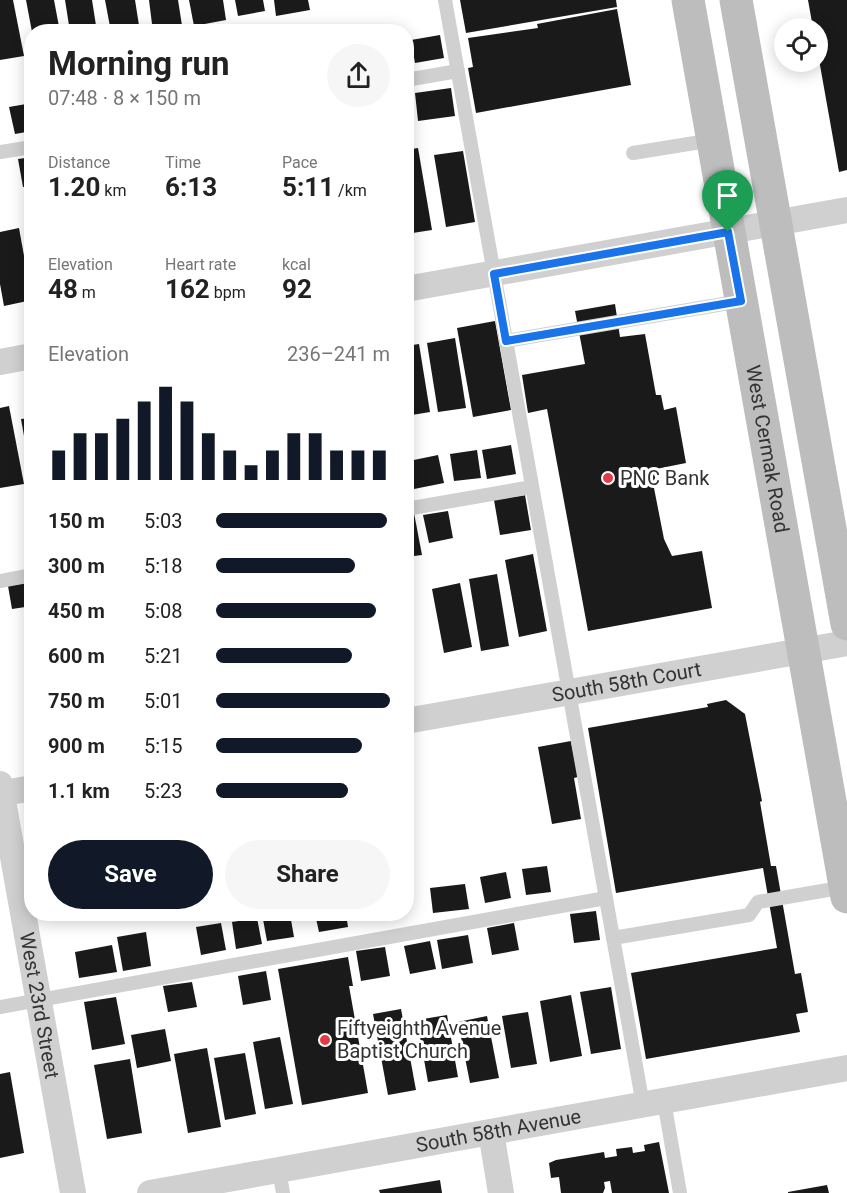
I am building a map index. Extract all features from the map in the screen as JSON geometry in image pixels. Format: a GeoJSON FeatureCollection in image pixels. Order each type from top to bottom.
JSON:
{"type":"FeatureCollection","features":[{"type":"Feature","properties":{"kind":"main road","name":"West Cermak Road"},"geometry":{"type":"LineString","coordinates":[[688,0],[846,892]]}},
{"type":"Feature","properties":{"kind":"main road"},"geometry":{"type":"LineString","coordinates":[[736,0],[847,624]]}},
{"type":"Feature","properties":{"kind":"street"},"geometry":{"type":"LineString","coordinates":[[414,288],[847,210]]}},
{"type":"Feature","properties":{"kind":"street"},"geometry":{"type":"LineString","coordinates":[[0,362],[24,358]]}},
{"type":"Feature","properties":{"kind":"street","name":"South 58th Court"},"geometry":{"type":"LineString","coordinates":[[414,720],[847,643]]}},
{"type":"Feature","properties":{"kind":"street"},"geometry":{"type":"LineString","coordinates":[[1,791],[24,790]]}},
{"type":"Feature","properties":{"kind":"street","name":"West 23rd Street"},"geometry":{"type":"LineString","coordinates":[[1,791],[24,918]]}},
{"type":"Feature","properties":{"kind":"street","name":"West 23rd Street"},"geometry":{"type":"LineString","coordinates":[[25,921],[73,1193]]}},
{"type":"Feature","properties":{"kind":"street","name":"South 58th Avenue"},"geometry":{"type":"LineString","coordinates":[[150,1193],[281,1181],[491,1132],[847,1068]]}},
{"type":"Feature","properties":{"kind":"street"},"geometry":{"type":"LineString","coordinates":[[491,1132],[501,1193]]}},
{"type":"Feature","properties":{"kind":"lane"},"geometry":{"type":"LineString","coordinates":[[445,0],[613,938],[653,1103],[680,1193]]}},
{"type":"Feature","properties":{"kind":"lane"},"geometry":{"type":"LineString","coordinates":[[414,79],[458,71]]}},
{"type":"Feature","properties":{"kind":"lane"},"geometry":{"type":"LineString","coordinates":[[633,153],[713,140]]}},
{"type":"Feature","properties":{"kind":"lane"},"geometry":{"type":"LineString","coordinates":[[0,152],[24,148]]}},
{"type":"Feature","properties":{"kind":"lane"},"geometry":{"type":"LineString","coordinates":[[506,341],[741,301]]}},
{"type":"Feature","properties":{"kind":"lane"},"geometry":{"type":"LineString","coordinates":[[414,508],[532,487]]}},
{"type":"Feature","properties":{"kind":"lane"},"geometry":{"type":"LineString","coordinates":[[0,581],[24,576]]}},
{"type":"Feature","properties":{"kind":"lane"},"geometry":{"type":"LineString","coordinates":[[613,938],[749,915],[758,902],[846,892]]}},
{"type":"Feature","properties":{"kind":"lane"},"geometry":{"type":"LineString","coordinates":[[0,1006],[606,898]]}},
{"type":"Feature","properties":{"kind":"building"},"geometry":{"type":"Polygon","coordinates":[[[0,0],[13,0],[24,56],[0,60],[0,0]]]}},
{"type":"Feature","properties":{"kind":"building"},"geometry":{"type":"Polygon","coordinates":[[[26,0],[54,0],[58,24],[30,24],[26,0]]]}},
{"type":"Feature","properties":{"kind":"building"},"geometry":{"type":"Polygon","coordinates":[[[65,0],[92,0],[96,24],[69,24],[65,0]]]}},
{"type":"Feature","properties":{"kind":"building"},"geometry":{"type":"Polygon","coordinates":[[[105,0],[135,0],[139,24],[110,24],[105,0]]]}},
{"type":"Feature","properties":{"kind":"building"},"geometry":{"type":"Polygon","coordinates":[[[149,0],[178,0],[182,24],[152,24],[149,0]]]}},
{"type":"Feature","properties":{"kind":"building"},"geometry":{"type":"Polygon","coordinates":[[[189,0],[223,0],[226,20],[194,24],[189,0]]]}},
{"type":"Feature","properties":{"kind":"building"},"geometry":{"type":"Polygon","coordinates":[[[235,0],[263,0],[265,11],[238,16],[235,0]]]}},
{"type":"Feature","properties":{"kind":"building"},"geometry":{"type":"Polygon","coordinates":[[[274,0],[308,0],[310,10],[276,16],[274,0]]]}},
{"type":"Feature","properties":{"kind":"building"},"geometry":{"type":"Polygon","coordinates":[[[460,0],[616,0],[617,7],[466,33],[460,0]]]}},
{"type":"Feature","properties":{"kind":"building"},"geometry":{"type":"Polygon","coordinates":[[[808,0],[847,0],[847,170],[839,172],[821,72],[828,72],[828,18],[811,18],[808,0]]]}},
{"type":"Feature","properties":{"kind":"building"},"geometry":{"type":"Polygon","coordinates":[[[617,9],[631,85],[476,113],[468,68],[473,67],[468,38],[538,28],[537,24],[617,9]]]}},
{"type":"Feature","properties":{"kind":"building"},"geometry":{"type":"Polygon","coordinates":[[[440,35],[444,58],[415,63],[414,39],[440,35]]]}},
{"type":"Feature","properties":{"kind":"building"},"geometry":{"type":"Polygon","coordinates":[[[451,88],[455,116],[418,121],[415,93],[451,88]]]}},
{"type":"Feature","properties":{"kind":"building"},"geometry":{"type":"Polygon","coordinates":[[[24,104],[24,132],[15,134],[9,107],[24,104]]]}},
{"type":"Feature","properties":{"kind":"building"},"geometry":{"type":"Polygon","coordinates":[[[418,148],[432,230],[414,233],[414,149],[418,148]]]}},
{"type":"Feature","properties":{"kind":"building"},"geometry":{"type":"Polygon","coordinates":[[[463,151],[475,222],[446,227],[434,155],[463,151]]]}},
{"type":"Feature","properties":{"kind":"building"},"geometry":{"type":"Polygon","coordinates":[[[24,158],[24,187],[23,187],[18,159],[24,158]]]}},
{"type":"Feature","properties":{"kind":"building"},"geometry":{"type":"Polygon","coordinates":[[[19,228],[24,256],[24,302],[4,306],[0,284],[0,232],[19,228]]]}},
{"type":"Feature","properties":{"kind":"building","name":"PNC Bank"},"geometry":{"type":"Polygon","coordinates":[[[615,304],[620,337],[645,334],[656,395],[661,395],[664,410],[676,407],[686,463],[656,469],[654,488],[664,539],[672,556],[702,551],[712,608],[588,631],[547,409],[528,413],[522,375],[585,364],[575,311],[615,304]]]}},
{"type":"Feature","properties":{"kind":"building"},"geometry":{"type":"Polygon","coordinates":[[[495,321],[511,410],[473,417],[457,328],[495,321]]]}},
{"type":"Feature","properties":{"kind":"building"},"geometry":{"type":"Polygon","coordinates":[[[455,338],[466,408],[438,412],[427,343],[455,338]]]}},
{"type":"Feature","properties":{"kind":"building"},"geometry":{"type":"Polygon","coordinates":[[[419,344],[430,412],[414,415],[414,345],[419,344]]]}},
{"type":"Feature","properties":{"kind":"building"},"geometry":{"type":"Polygon","coordinates":[[[9,406],[24,484],[0,488],[0,408],[9,406]]]}},
{"type":"Feature","properties":{"kind":"building"},"geometry":{"type":"Polygon","coordinates":[[[21,419],[24,419],[24,436],[21,419]]]}},
{"type":"Feature","properties":{"kind":"building"},"geometry":{"type":"Polygon","coordinates":[[[511,445],[516,474],[487,479],[482,450],[511,445]]]}},
{"type":"Feature","properties":{"kind":"building"},"geometry":{"type":"Polygon","coordinates":[[[477,450],[481,478],[454,481],[450,454],[477,450]]]}},
{"type":"Feature","properties":{"kind":"building"},"geometry":{"type":"Polygon","coordinates":[[[438,455],[444,483],[414,489],[414,460],[438,455]]]}},
{"type":"Feature","properties":{"kind":"building"},"geometry":{"type":"Polygon","coordinates":[[[525,495],[531,530],[500,535],[494,500],[525,495]]]}},
{"type":"Feature","properties":{"kind":"building"},"geometry":{"type":"Polygon","coordinates":[[[448,511],[453,538],[429,543],[423,515],[448,511]]]}},
{"type":"Feature","properties":{"kind":"building"},"geometry":{"type":"Polygon","coordinates":[[[414,513],[422,555],[414,556],[414,513]]]}},
{"type":"Feature","properties":{"kind":"building"},"geometry":{"type":"Polygon","coordinates":[[[533,554],[547,631],[519,637],[505,560],[533,554]]]}},
{"type":"Feature","properties":{"kind":"building"},"geometry":{"type":"Polygon","coordinates":[[[497,574],[509,646],[481,651],[469,579],[497,574]]]}},
{"type":"Feature","properties":{"kind":"building"},"geometry":{"type":"Polygon","coordinates":[[[24,583],[24,607],[12,609],[8,586],[24,583]]]}},
{"type":"Feature","properties":{"kind":"building"},"geometry":{"type":"Polygon","coordinates":[[[460,583],[472,647],[444,653],[432,589],[460,583]]]}},
{"type":"Feature","properties":{"kind":"building"},"geometry":{"type":"Polygon","coordinates":[[[726,700],[745,714],[762,801],[760,802],[771,866],[776,866],[795,974],[801,973],[808,1012],[796,1014],[800,1032],[646,1059],[631,973],[777,948],[763,868],[616,893],[588,728],[708,707],[707,704],[726,700]]]}},
{"type":"Feature","properties":{"kind":"building"},"geometry":{"type":"Polygon","coordinates":[[[571,741],[578,777],[574,778],[581,819],[552,824],[538,747],[571,741]]]}},
{"type":"Feature","properties":{"kind":"building"},"geometry":{"type":"Polygon","coordinates":[[[547,866],[551,892],[526,895],[522,869],[547,866]]]}},
{"type":"Feature","properties":{"kind":"building"},"geometry":{"type":"Polygon","coordinates":[[[506,872],[511,898],[485,903],[480,877],[506,872]]]}},
{"type":"Feature","properties":{"kind":"building"},"geometry":{"type":"Polygon","coordinates":[[[465,884],[469,909],[433,913],[430,888],[465,884]]]}},
{"type":"Feature","properties":{"kind":"building"},"geometry":{"type":"Polygon","coordinates":[[[596,911],[600,940],[574,943],[570,914],[596,911]]]}},
{"type":"Feature","properties":{"kind":"building"},"geometry":{"type":"Polygon","coordinates":[[[258,921],[262,944],[236,949],[232,922],[258,921]]]}},
{"type":"Feature","properties":{"kind":"building"},"geometry":{"type":"Polygon","coordinates":[[[263,921],[291,921],[294,937],[267,941],[263,921]]]}},
{"type":"Feature","properties":{"kind":"building"},"geometry":{"type":"Polygon","coordinates":[[[317,921],[347,921],[348,927],[319,932],[317,921]]]}},
{"type":"Feature","properties":{"kind":"building"},"geometry":{"type":"Polygon","coordinates":[[[221,923],[226,950],[201,955],[196,927],[221,923]]]}},
{"type":"Feature","properties":{"kind":"building"},"geometry":{"type":"Polygon","coordinates":[[[514,923],[519,950],[492,955],[487,928],[514,923]]]}},
{"type":"Feature","properties":{"kind":"building"},"geometry":{"type":"Polygon","coordinates":[[[146,932],[151,966],[123,971],[117,937],[146,932]]]}},
{"type":"Feature","properties":{"kind":"building"},"geometry":{"type":"Polygon","coordinates":[[[468,935],[473,963],[442,969],[437,940],[468,935]]]}},
{"type":"Feature","properties":{"kind":"building"},"geometry":{"type":"Polygon","coordinates":[[[430,941],[436,969],[410,974],[404,946],[430,941]]]}},
{"type":"Feature","properties":{"kind":"building"},"geometry":{"type":"Polygon","coordinates":[[[112,945],[117,972],[79,978],[75,952],[112,945]]]}},
{"type":"Feature","properties":{"kind":"building"},"geometry":{"type":"Polygon","coordinates":[[[385,947],[390,976],[361,981],[356,951],[385,947]]]}},
{"type":"Feature","properties":{"kind":"building","name":"Fiftyeighth Avenue Baptist Church"},"geometry":{"type":"Polygon","coordinates":[[[348,957],[353,986],[349,986],[368,1093],[302,1105],[278,969],[348,957]]]}},
{"type":"Feature","properties":{"kind":"building"},"geometry":{"type":"Polygon","coordinates":[[[266,971],[271,1000],[243,1005],[238,976],[266,971]]]}},
{"type":"Feature","properties":{"kind":"building"},"geometry":{"type":"Polygon","coordinates":[[[192,982],[197,1007],[168,1012],[163,986],[192,982]]]}},
{"type":"Feature","properties":{"kind":"building"},"geometry":{"type":"Polygon","coordinates":[[[611,987],[621,1049],[591,1054],[580,992],[611,987]]]}},
{"type":"Feature","properties":{"kind":"building"},"geometry":{"type":"Polygon","coordinates":[[[571,995],[582,1056],[550,1062],[540,1001],[571,995]]]}},
{"type":"Feature","properties":{"kind":"building"},"geometry":{"type":"Polygon","coordinates":[[[116,997],[125,1044],[92,1050],[84,1002],[116,997]]]}},
{"type":"Feature","properties":{"kind":"building"},"geometry":{"type":"Polygon","coordinates":[[[401,1009],[416,1090],[388,1095],[373,1014],[401,1009]]]}},
{"type":"Feature","properties":{"kind":"building"},"geometry":{"type":"Polygon","coordinates":[[[528,1012],[537,1064],[511,1068],[502,1016],[528,1012]]]}},
{"type":"Feature","properties":{"kind":"building"},"geometry":{"type":"Polygon","coordinates":[[[447,1015],[458,1077],[428,1082],[417,1020],[447,1015]]]}},
{"type":"Feature","properties":{"kind":"building"},"geometry":{"type":"Polygon","coordinates":[[[487,1016],[499,1078],[470,1083],[458,1022],[487,1016]]]}},
{"type":"Feature","properties":{"kind":"building"},"geometry":{"type":"Polygon","coordinates":[[[165,1029],[171,1061],[137,1068],[131,1035],[165,1029]]]}},
{"type":"Feature","properties":{"kind":"building"},"geometry":{"type":"Polygon","coordinates":[[[280,1037],[293,1104],[265,1109],[253,1042],[280,1037]]]}},
{"type":"Feature","properties":{"kind":"building"},"geometry":{"type":"Polygon","coordinates":[[[207,1048],[221,1127],[188,1133],[174,1054],[207,1048]]]}},
{"type":"Feature","properties":{"kind":"building"},"geometry":{"type":"Polygon","coordinates":[[[245,1053],[256,1114],[225,1120],[214,1058],[245,1053]]]}},
{"type":"Feature","properties":{"kind":"building"},"geometry":{"type":"Polygon","coordinates":[[[130,1059],[142,1133],[107,1139],[94,1065],[130,1059]]]}},
{"type":"Feature","properties":{"kind":"building"},"geometry":{"type":"Polygon","coordinates":[[[10,1072],[24,1153],[0,1158],[0,1074],[10,1072]]]}},
{"type":"Feature","properties":{"kind":"building"},"geometry":{"type":"Polygon","coordinates":[[[659,1142],[669,1193],[612,1193],[610,1181],[604,1182],[603,1193],[561,1193],[559,1177],[551,1178],[549,1163],[556,1160],[604,1152],[605,1158],[617,1156],[616,1149],[632,1147],[633,1153],[645,1151],[644,1145],[659,1142]]]}},
{"type":"Feature","properties":{"kind":"building"},"geometry":{"type":"Polygon","coordinates":[[[440,1180],[442,1193],[380,1193],[379,1190],[440,1180]]]}},
{"type":"Feature","properties":{"kind":"building"},"geometry":{"type":"Polygon","coordinates":[[[827,1185],[829,1193],[788,1193],[788,1192],[827,1185]]]}},
{"type":"Feature","properties":{"kind":"place","name":"PNC Bank"},"geometry":{"type":"Point","coordinates":[608,478]}},
{"type":"Feature","properties":{"kind":"place","name":"Fiftyeighth Avenue Baptist Church"},"geometry":{"type":"Point","coordinates":[325,1040]}},
{"type":"Feature","properties":{"kind":"route"},"geometry":{"type":"LineString","coordinates":[[728,232],[741,301],[506,341],[494,274],[728,232]]}}]}
